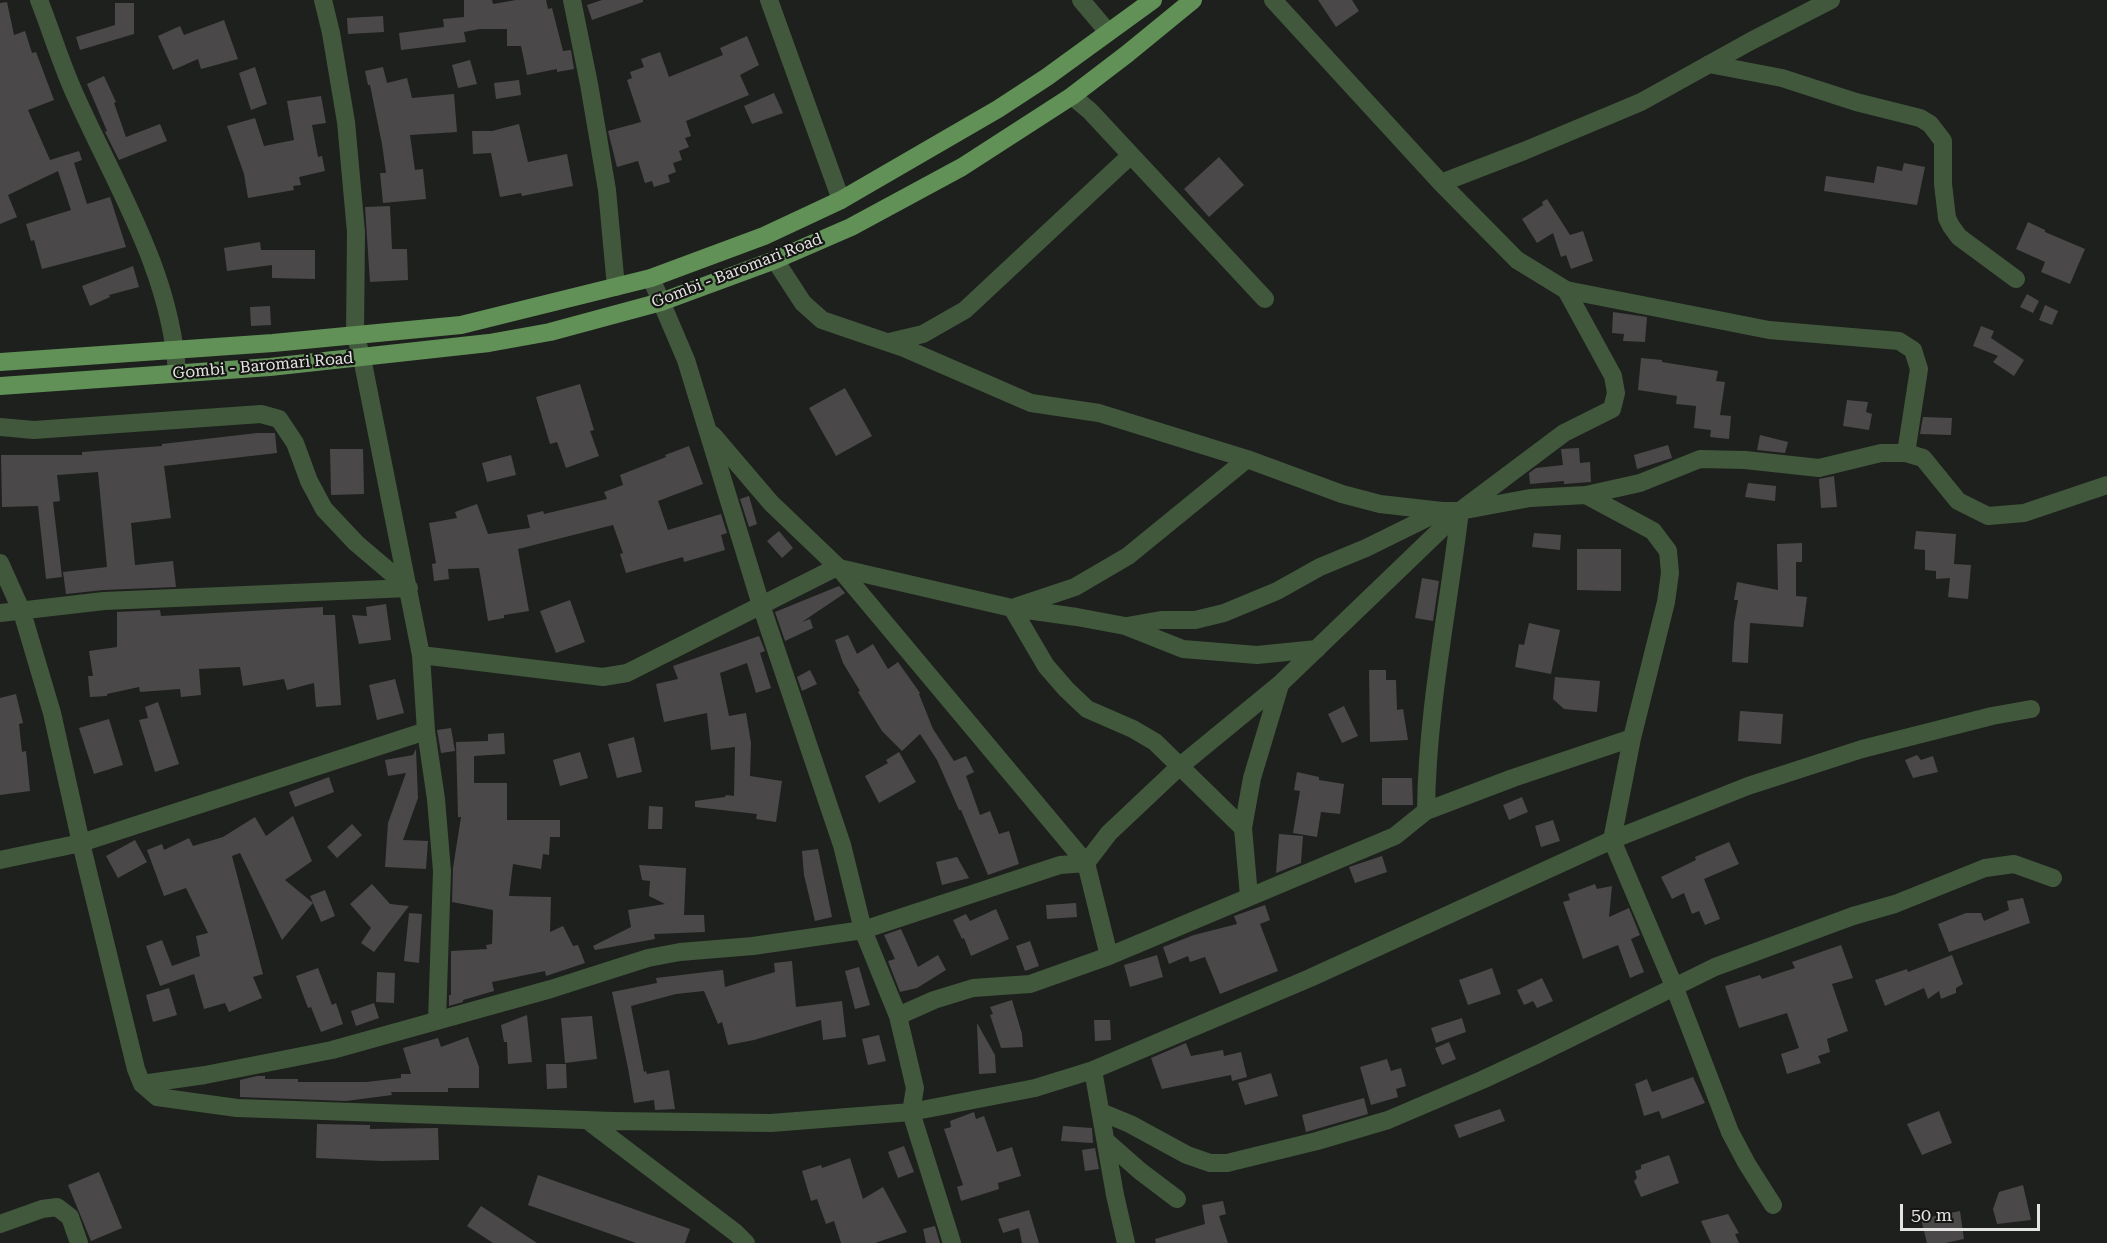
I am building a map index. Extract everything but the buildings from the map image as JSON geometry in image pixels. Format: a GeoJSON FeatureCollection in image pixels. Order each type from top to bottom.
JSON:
{"type":"FeatureCollection","features":[{"type":"Feature","properties":{"kind":"main road","name":"Gombi - Baromari Road"},"geometry":{"type":"LineString","coordinates":[[0,362],[176,350],[461,325],[651,278],[764,236],[841,200],[998,109],[1047,77],[1153,0]]}},
{"type":"Feature","properties":{"kind":"main road","name":"Gombi - Baromari Road"},"geometry":{"type":"LineString","coordinates":[[0,386],[270,367],[489,343],[530,336],[661,303],[775,260],[851,227],[962,167],[1072,96],[1193,0]]}},
{"type":"Feature","properties":{"kind":"street"},"geometry":{"type":"LineString","coordinates":[[39,0],[76,98],[142,235],[164,296],[176,350],[177,373]]}},
{"type":"Feature","properties":{"kind":"street"},"geometry":{"type":"LineString","coordinates":[[323,0],[346,122],[356,232],[355,335],[362,358],[421,655],[426,731],[436,800],[442,871],[437,1021]]}},
{"type":"Feature","properties":{"kind":"street"},"geometry":{"type":"LineString","coordinates":[[572,0],[607,190],[616,287]]}},
{"type":"Feature","properties":{"kind":"street"},"geometry":{"type":"LineString","coordinates":[[770,0],[841,200]]}},
{"type":"Feature","properties":{"kind":"street"},"geometry":{"type":"LineString","coordinates":[[1081,0],[1108,32]]}},
{"type":"Feature","properties":{"kind":"street"},"geometry":{"type":"LineString","coordinates":[[1273,0],[1440,183],[1517,260],[1566,290],[1769,330],[1899,341],[1913,350],[1918,369],[1906,453]]}},
{"type":"Feature","properties":{"kind":"street"},"geometry":{"type":"LineString","coordinates":[[1440,183],[1524,152],[1641,102],[1831,0]]}},
{"type":"Feature","properties":{"kind":"street"},"geometry":{"type":"LineString","coordinates":[[1709,64],[1782,78],[1856,102],[1920,118],[1930,124],[1943,141],[1944,192],[1947,218],[1951,226],[1959,237],[2016,279]]}},
{"type":"Feature","properties":{"kind":"street"},"geometry":{"type":"LineString","coordinates":[[1072,96],[1090,111],[1265,299]]}},
{"type":"Feature","properties":{"kind":"street"},"geometry":{"type":"LineString","coordinates":[[888,342],[923,334],[965,310],[1131,155]]}},
{"type":"Feature","properties":{"kind":"street"},"geometry":{"type":"LineString","coordinates":[[775,260],[803,303],[822,320],[888,342],[1031,403],[1099,413],[1247,459],[1342,494],[1380,504],[1451,511]]}},
{"type":"Feature","properties":{"kind":"street"},"geometry":{"type":"LineString","coordinates":[[651,278],[686,360],[760,605],[842,844],[863,930],[898,1016],[915,1088],[911,1112],[952,1243]]}},
{"type":"Feature","properties":{"kind":"street"},"geometry":{"type":"LineString","coordinates":[[142,1084],[205,1075],[332,1050],[551,989],[648,958],[680,952],[753,946],[863,930],[1060,865],[1086,862],[1109,833],[1179,767],[1280,684],[1317,649],[1451,511],[1564,432],[1612,409],[1616,393],[1613,376],[1566,290]]}},
{"type":"Feature","properties":{"kind":"street"},"geometry":{"type":"LineString","coordinates":[[0,427],[34,430],[261,414],[279,419],[296,443],[309,481],[324,510],[356,543],[409,588]]}},
{"type":"Feature","properties":{"kind":"street"},"geometry":{"type":"LineString","coordinates":[[709,432],[771,503],[839,568],[1086,862],[1109,956]]}},
{"type":"Feature","properties":{"kind":"street"},"geometry":{"type":"LineString","coordinates":[[1125,626],[1161,620],[1195,620],[1224,613],[1277,591],[1320,567],[1451,511],[1530,498],[1586,495],[1640,483],[1700,459],[1745,460],[1819,468],[1881,453],[1906,453],[1923,458],[1958,501],[1988,516],[2024,513],[2107,485]]}},
{"type":"Feature","properties":{"kind":"street"},"geometry":{"type":"LineString","coordinates":[[1012,608],[1075,587],[1128,556],[1247,459]]}},
{"type":"Feature","properties":{"kind":"street"},"geometry":{"type":"LineString","coordinates":[[1586,495],[1653,531],[1668,551],[1670,573],[1666,602],[1632,738],[1612,840],[1674,986],[1730,1132],[1773,1205]]}},
{"type":"Feature","properties":{"kind":"street"},"geometry":{"type":"LineString","coordinates":[[1426,811],[1427,760],[1451,511]]}},
{"type":"Feature","properties":{"kind":"street"},"geometry":{"type":"LineString","coordinates":[[0,563],[22,612],[52,713],[81,843],[131,1048],[142,1084],[157,1097],[237,1108],[587,1120],[771,1123],[911,1112],[1035,1088],[1093,1070],[1310,978],[1612,840],[1748,786],[1862,749],[1992,716],[2031,710]]}},
{"type":"Feature","properties":{"kind":"street"},"geometry":{"type":"LineString","coordinates":[[421,655],[603,677],[627,673],[760,605],[839,568],[1012,608],[1125,626],[1183,649],[1257,655],[1317,649]]}},
{"type":"Feature","properties":{"kind":"street"},"geometry":{"type":"LineString","coordinates":[[0,613],[104,601],[409,588]]}},
{"type":"Feature","properties":{"kind":"street"},"geometry":{"type":"LineString","coordinates":[[1012,608],[1046,666],[1087,709],[1133,729],[1155,742],[1243,828]]}},
{"type":"Feature","properties":{"kind":"street"},"geometry":{"type":"LineString","coordinates":[[1249,896],[1243,828],[1252,778],[1280,684]]}},
{"type":"Feature","properties":{"kind":"street"},"geometry":{"type":"LineString","coordinates":[[0,860],[81,843],[426,731]]}},
{"type":"Feature","properties":{"kind":"street"},"geometry":{"type":"LineString","coordinates":[[898,1016],[934,1000],[973,988],[1030,984],[1109,956],[1395,836],[1426,811],[1513,778],[1632,738]]}},
{"type":"Feature","properties":{"kind":"street"},"geometry":{"type":"LineString","coordinates":[[1101,1112],[1131,1124],[1188,1155],[1210,1163],[1227,1163],[1317,1141],[1388,1119],[1538,1054],[1715,967],[1853,916],[1895,904],[1985,868],[2014,864],[2053,878]]}},
{"type":"Feature","properties":{"kind":"street"},"geometry":{"type":"LineString","coordinates":[[1093,1070],[1115,1195],[1126,1243]]}},
{"type":"Feature","properties":{"kind":"street"},"geometry":{"type":"LineString","coordinates":[[587,1120],[746,1243]]}},
{"type":"Feature","properties":{"kind":"street"},"geometry":{"type":"LineString","coordinates":[[1106,1141],[1177,1199]]}},
{"type":"Feature","properties":{"kind":"street"},"geometry":{"type":"LineString","coordinates":[[0,1224],[42,1209],[57,1207],[70,1217],[79,1243]]}}]}
